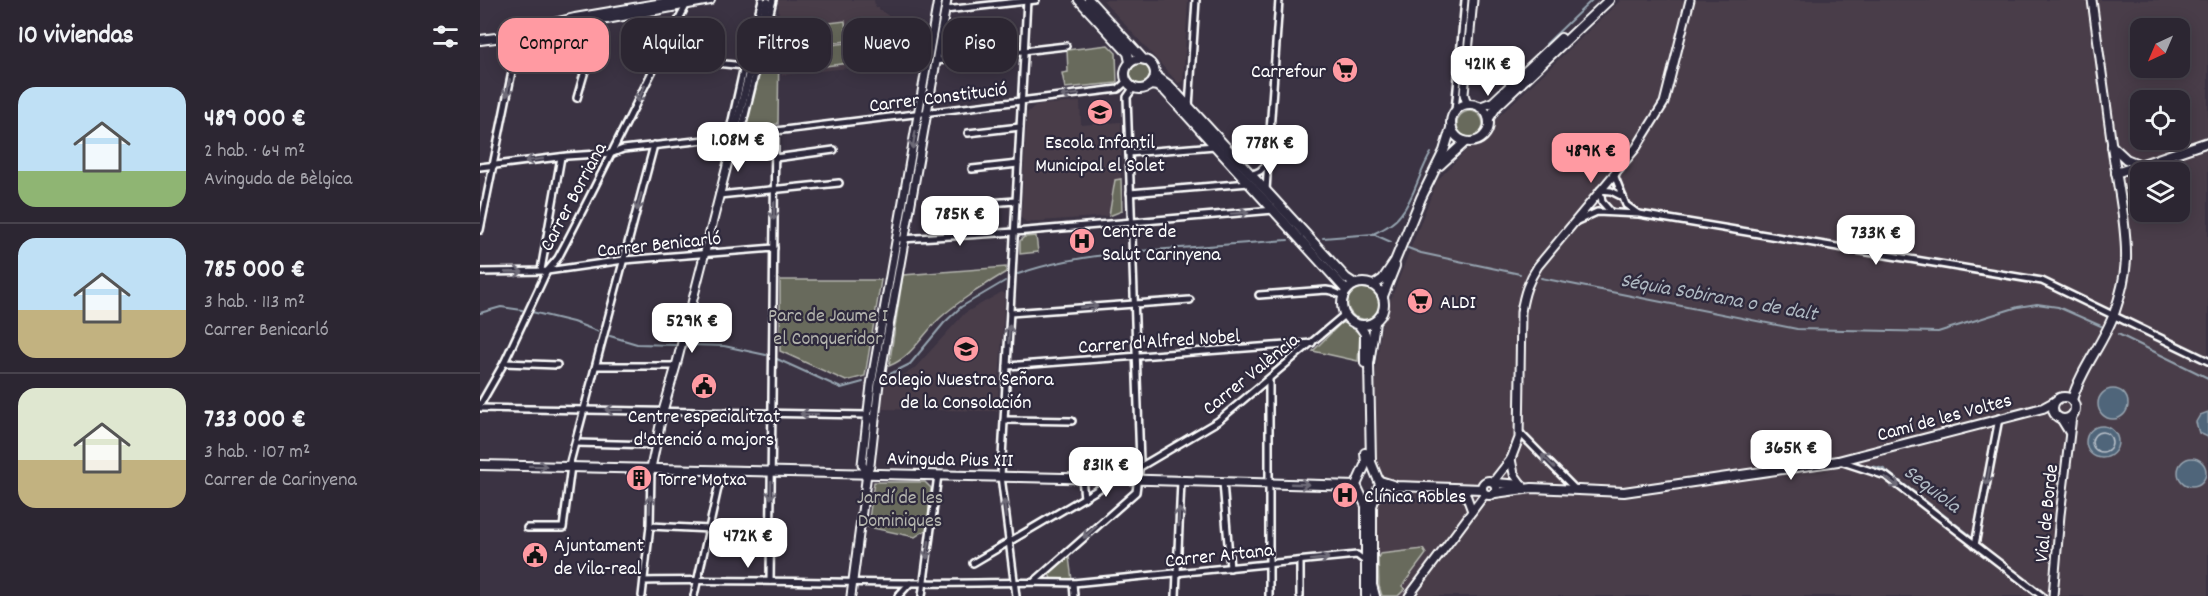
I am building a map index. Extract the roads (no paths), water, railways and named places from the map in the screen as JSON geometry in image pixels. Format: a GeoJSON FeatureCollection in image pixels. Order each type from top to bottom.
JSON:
{"type":"FeatureCollection","features":[{"type":"Feature","properties":{"kind":"main road"},"geometry":{"type":"LineString","coordinates":[[578,18],[710,0]]}},
{"type":"Feature","properties":{"kind":"main road"},"geometry":{"type":"LineString","coordinates":[[1079,0],[1128,53],[1130,62],[1126,69],[1127,81],[1134,87],[1158,86],[1165,92],[1215,146],[1250,179],[1266,190],[1346,278],[1355,284]]}},
{"type":"Feature","properties":{"kind":"main road"},"geometry":{"type":"LineString","coordinates":[[1089,0],[1143,59],[1150,63],[1155,75],[1189,107],[1344,293]]}},
{"type":"Feature","properties":{"kind":"main road"},"geometry":{"type":"LineString","coordinates":[[1374,285],[1383,279],[1395,261],[1417,205],[1444,151],[1455,111],[1467,104],[1480,106],[1493,102],[1602,0]]}},
{"type":"Feature","properties":{"kind":"main road"},"geometry":{"type":"LineString","coordinates":[[1451,128],[1456,137],[1465,142],[1473,142],[1484,137],[1488,130],[1489,118],[1497,106],[1609,0]]}},
{"type":"Feature","properties":{"kind":"main road"},"geometry":{"type":"LineString","coordinates":[[605,18],[685,2]]}},
{"type":"Feature","properties":{"kind":"main road"},"geometry":{"type":"LineString","coordinates":[[480,40],[498,37]]}},
{"type":"Feature","properties":{"kind":"main road"},"geometry":{"type":"LineString","coordinates":[[1130,62],[1143,59]]}},
{"type":"Feature","properties":{"kind":"main road"},"geometry":{"type":"LineString","coordinates":[[1150,85],[1155,75]]}},
{"type":"Feature","properties":{"kind":"main road"},"geometry":{"type":"LineString","coordinates":[[1480,106],[1489,118]]}},
{"type":"Feature","properties":{"kind":"main road"},"geometry":{"type":"LineString","coordinates":[[1432,176],[1447,157],[1465,142]]}},
{"type":"Feature","properties":{"kind":"main road"},"geometry":{"type":"LineString","coordinates":[[2150,162],[2208,142]]}},
{"type":"Feature","properties":{"kind":"main road"},"geometry":{"type":"LineString","coordinates":[[2112,146],[2126,159],[2134,162]]}},
{"type":"Feature","properties":{"kind":"main road"},"geometry":{"type":"LineString","coordinates":[[2068,399],[2075,411],[2072,416],[2061,419],[2055,416],[2053,406],[2068,399],[2113,316],[2126,260],[2112,146]]}},
{"type":"Feature","properties":{"kind":"main road"},"geometry":{"type":"LineString","coordinates":[[2116,173],[2130,169]]}},
{"type":"Feature","properties":{"kind":"main road"},"geometry":{"type":"LineString","coordinates":[[1383,296],[1374,285],[1364,282],[1355,284],[1344,293],[1341,306],[1344,315],[1351,322],[1368,325],[1382,315],[1383,296],[1395,268],[1395,261]]}},
{"type":"Feature","properties":{"kind":"main road"},"geometry":{"type":"LineString","coordinates":[[1375,322],[1369,376],[1371,462],[1377,478],[1377,493],[1372,506],[1372,585],[1375,596]]}},
{"type":"Feature","properties":{"kind":"main road"},"geometry":{"type":"LineString","coordinates":[[1359,325],[1365,334],[1366,341],[1366,463],[1356,481],[1356,486],[1366,506],[1366,596]]}},
{"type":"Feature","properties":{"kind":"main road","name":"Camí de les Voltes"},"geometry":{"type":"LineString","coordinates":[[1495,493],[1532,488],[1624,492],[1838,461],[2053,406]]}},
{"type":"Feature","properties":{"kind":"main road","name":"Avinguda Pius XII"},"geometry":{"type":"LineString","coordinates":[[480,465],[1356,486]]}},
{"type":"Feature","properties":{"kind":"main road"},"geometry":{"type":"LineString","coordinates":[[1361,475],[1368,473],[1396,486],[1464,489],[1491,495],[1497,488],[1494,483],[1486,481],[1483,492]]}},
{"type":"Feature","properties":{"kind":"main road","name":"Camí de les Voltes"},"geometry":{"type":"LineString","coordinates":[[1494,483],[1532,488]]}},
{"type":"Feature","properties":{"kind":"main road"},"geometry":{"type":"LineString","coordinates":[[1360,495],[1368,498],[1396,486]]}},
{"type":"Feature","properties":{"kind":"street"},"geometry":{"type":"LineString","coordinates":[[867,473],[861,464],[867,415],[923,113],[939,0]]}},
{"type":"Feature","properties":{"kind":"street"},"geometry":{"type":"LineString","coordinates":[[923,113],[936,61],[947,0]]}},
{"type":"Feature","properties":{"kind":"street"},"geometry":{"type":"LineString","coordinates":[[945,10],[1036,0]]}},
{"type":"Feature","properties":{"kind":"street"},"geometry":{"type":"LineString","coordinates":[[1189,107],[1196,0]]}},
{"type":"Feature","properties":{"kind":"street"},"geometry":{"type":"LineString","coordinates":[[1266,190],[1279,0]]}},
{"type":"Feature","properties":{"kind":"street"},"geometry":{"type":"LineString","coordinates":[[1455,111],[1465,0]]}},
{"type":"Feature","properties":{"kind":"street"},"geometry":{"type":"LineString","coordinates":[[1467,104],[1464,94],[1473,0]]}},
{"type":"Feature","properties":{"kind":"street"},"geometry":{"type":"LineString","coordinates":[[1494,483],[1516,450],[1519,432],[1521,312],[1529,280],[1538,266],[1636,148],[1664,104],[1690,0]]}},
{"type":"Feature","properties":{"kind":"street"},"geometry":{"type":"LineString","coordinates":[[2092,0],[2112,146]]}},
{"type":"Feature","properties":{"kind":"street"},"geometry":{"type":"LineString","coordinates":[[761,18],[767,1]]}},
{"type":"Feature","properties":{"kind":"street"},"geometry":{"type":"LineString","coordinates":[[746,134],[742,128],[767,1]]}},
{"type":"Feature","properties":{"kind":"street"},"geometry":{"type":"LineString","coordinates":[[642,596],[650,526],[651,468],[663,411],[705,254],[731,138],[738,122],[767,1]]}},
{"type":"Feature","properties":{"kind":"street"},"geometry":{"type":"LineString","coordinates":[[1016,596],[1001,476],[1027,1]]}},
{"type":"Feature","properties":{"kind":"street","name":"Carrer Borriana"},"geometry":{"type":"LineString","coordinates":[[677,18],[685,2]]}},
{"type":"Feature","properties":{"kind":"street"},"geometry":{"type":"LineString","coordinates":[[936,61],[1066,46]]}},
{"type":"Feature","properties":{"kind":"street"},"geometry":{"type":"LineString","coordinates":[[480,230],[509,72]]}},
{"type":"Feature","properties":{"kind":"street"},"geometry":{"type":"LineString","coordinates":[[577,98],[585,72]]}},
{"type":"Feature","properties":{"kind":"street","name":"Carrer Borriana"},"geometry":{"type":"LineString","coordinates":[[480,406],[504,363],[544,271],[558,258],[613,153],[651,72]]}},
{"type":"Feature","properties":{"kind":"street"},"geometry":{"type":"LineString","coordinates":[[731,138],[731,125],[743,72]]}},
{"type":"Feature","properties":{"kind":"street"},"geometry":{"type":"LineString","coordinates":[[1127,81],[1118,90],[1127,97]]}},
{"type":"Feature","properties":{"kind":"street"},"geometry":{"type":"LineString","coordinates":[[1035,581],[1136,492],[1139,480],[1127,97],[1134,87]]}},
{"type":"Feature","properties":{"kind":"street"},"geometry":{"type":"LineString","coordinates":[[1178,95],[1190,89]]}},
{"type":"Feature","properties":{"kind":"street","name":"Carrer Constitució"},"geometry":{"type":"LineString","coordinates":[[480,167],[613,153],[623,149],[654,145],[731,138],[746,134],[1118,90]]}},
{"type":"Feature","properties":{"kind":"street"},"geometry":{"type":"LineString","coordinates":[[738,122],[746,113]]}},
{"type":"Feature","properties":{"kind":"street"},"geometry":{"type":"LineString","coordinates":[[968,133],[1020,127]]}},
{"type":"Feature","properties":{"kind":"street"},"geometry":{"type":"LineString","coordinates":[[770,581],[775,131]]}},
{"type":"Feature","properties":{"kind":"street"},"geometry":{"type":"LineString","coordinates":[[527,528],[563,528],[570,466],[654,145]]}},
{"type":"Feature","properties":{"kind":"street"},"geometry":{"type":"LineString","coordinates":[[1129,153],[1215,146]]}},
{"type":"Feature","properties":{"kind":"street"},"geometry":{"type":"LineString","coordinates":[[774,158],[834,150]]}},
{"type":"Feature","properties":{"kind":"street"},"geometry":{"type":"LineString","coordinates":[[544,271],[545,251],[561,157]]}},
{"type":"Feature","properties":{"kind":"street"},"geometry":{"type":"LineString","coordinates":[[972,170],[1018,164]]}},
{"type":"Feature","properties":{"kind":"street"},"geometry":{"type":"LineString","coordinates":[[1130,193],[1250,179],[1266,165]]}},
{"type":"Feature","properties":{"kind":"street"},"geometry":{"type":"LineString","coordinates":[[1617,171],[1616,177],[1626,205],[1639,214]]}},
{"type":"Feature","properties":{"kind":"street"},"geometry":{"type":"LineString","coordinates":[[719,195],[839,183]]}},
{"type":"Feature","properties":{"kind":"street"},"geometry":{"type":"LineString","coordinates":[[1600,190],[1611,191],[1623,197]]}},
{"type":"Feature","properties":{"kind":"street"},"geometry":{"type":"LineString","coordinates":[[1600,190],[1602,202],[1610,211]]}},
{"type":"Feature","properties":{"kind":"street"},"geometry":{"type":"LineString","coordinates":[[975,204],[1016,201]]}},
{"type":"Feature","properties":{"kind":"street"},"geometry":{"type":"LineString","coordinates":[[901,239],[1274,210]]}},
{"type":"Feature","properties":{"kind":"street"},"geometry":{"type":"LineString","coordinates":[[1574,223],[1597,212],[1639,214],[2042,281],[2208,361]]}},
{"type":"Feature","properties":{"kind":"street"},"geometry":{"type":"LineString","coordinates":[[850,596],[901,239]]}},
{"type":"Feature","properties":{"kind":"street","name":"Carrer Benicarló"},"geometry":{"type":"LineString","coordinates":[[480,272],[544,271],[624,260],[774,248]]}},
{"type":"Feature","properties":{"kind":"street"},"geometry":{"type":"LineString","coordinates":[[545,251],[549,256],[558,258]]}},
{"type":"Feature","properties":{"kind":"street"},"geometry":{"type":"LineString","coordinates":[[1259,295],[1326,290],[1344,293]]}},
{"type":"Feature","properties":{"kind":"street"},"geometry":{"type":"LineString","coordinates":[[1010,313],[1190,300]]}},
{"type":"Feature","properties":{"kind":"street","name":"Carrer València"},"geometry":{"type":"LineString","coordinates":[[1140,467],[1218,421],[1344,315]]}},
{"type":"Feature","properties":{"kind":"street","name":"Carrer d'Alfred Nobel"},"geometry":{"type":"LineString","coordinates":[[1007,366],[1312,343]]}},
{"type":"Feature","properties":{"kind":"street"},"geometry":{"type":"LineString","coordinates":[[504,363],[557,365]]}},
{"type":"Feature","properties":{"kind":"street"},"geometry":{"type":"LineString","coordinates":[[597,366],[676,366]]}},
{"type":"Feature","properties":{"kind":"street"},"geometry":{"type":"LineString","coordinates":[[1269,379],[1269,596]]}},
{"type":"Feature","properties":{"kind":"street"},"geometry":{"type":"LineString","coordinates":[[480,406],[867,415],[872,420],[874,429]]}},
{"type":"Feature","properties":{"kind":"street","name":"Vial de Borde"},"geometry":{"type":"LineString","coordinates":[[2053,596],[2072,416]]}},
{"type":"Feature","properties":{"kind":"street"},"geometry":{"type":"LineString","coordinates":[[1976,545],[1999,418]]}},
{"type":"Feature","properties":{"kind":"street"},"geometry":{"type":"LineString","coordinates":[[2061,419],[2071,435]]}},
{"type":"Feature","properties":{"kind":"street"},"geometry":{"type":"LineString","coordinates":[[1004,420],[1072,421]]}},
{"type":"Feature","properties":{"kind":"street"},"geometry":{"type":"LineString","coordinates":[[1519,432],[1576,490]]}},
{"type":"Feature","properties":{"kind":"street"},"geometry":{"type":"LineString","coordinates":[[576,443],[656,446]]}},
{"type":"Feature","properties":{"kind":"street"},"geometry":{"type":"LineString","coordinates":[[1511,459],[1515,474],[1522,485]]}},
{"type":"Feature","properties":{"kind":"street"},"geometry":{"type":"LineString","coordinates":[[1838,461],[1886,476],[2042,596]]}},
{"type":"Feature","properties":{"kind":"street"},"geometry":{"type":"LineString","coordinates":[[694,596],[722,470]]}},
{"type":"Feature","properties":{"kind":"street"},"geometry":{"type":"LineString","coordinates":[[922,596],[938,475]]}},
{"type":"Feature","properties":{"kind":"street"},"geometry":{"type":"LineString","coordinates":[[1082,478],[1084,498]]}},
{"type":"Feature","properties":{"kind":"street"},"geometry":{"type":"LineString","coordinates":[[973,564],[1116,479]]}},
{"type":"Feature","properties":{"kind":"street"},"geometry":{"type":"LineString","coordinates":[[1176,596],[1181,481]]}},
{"type":"Feature","properties":{"kind":"street"},"geometry":{"type":"LineString","coordinates":[[1223,482],[1230,568]]}},
{"type":"Feature","properties":{"kind":"street"},"geometry":{"type":"LineString","coordinates":[[1464,489],[1472,511]]}},
{"type":"Feature","properties":{"kind":"street"},"geometry":{"type":"LineString","coordinates":[[1409,596],[1472,511],[1483,492]]}},
{"type":"Feature","properties":{"kind":"street"},"geometry":{"type":"LineString","coordinates":[[650,526],[770,532]]}},
{"type":"Feature","properties":{"kind":"street","name":"Carrer Artana"},"geometry":{"type":"LineString","coordinates":[[644,581],[924,584],[1035,581],[1073,583],[1357,555],[1366,562]]}},
{"type":"Feature","properties":{"kind":"street"},"geometry":{"type":"LineString","coordinates":[[1300,561],[1300,596]]}},
{"type":"Feature","properties":{"kind":"street"},"geometry":{"type":"LineString","coordinates":[[898,596],[909,583]]}},
{"type":"Feature","properties":{"kind":"street"},"geometry":{"type":"LineString","coordinates":[[1073,583],[1074,596]]}},
{"type":"Feature","properties":{"kind":"water"},"geometry":{"type":"Polygon","coordinates":[[[2113,389],[2124,393],[2128,404],[2124,415],[2113,419],[2102,415],[2098,404],[2102,393],[2113,389]]]}},
{"type":"Feature","properties":{"kind":"water"},"geometry":{"type":"Polygon","coordinates":[[[2208,412],[2208,437],[2199,433],[2196,422],[2200,415],[2208,412]]]}},
{"type":"Feature","properties":{"kind":"water"},"geometry":{"type":"Polygon","coordinates":[[[2102,426],[2113,431],[2118,442],[2113,453],[2102,458],[2091,453],[2086,442],[2091,431],[2102,426]]]}},
{"type":"Feature","properties":{"kind":"water"},"geometry":{"type":"Polygon","coordinates":[[[2192,458],[2202,462],[2206,472],[2202,482],[2192,486],[2182,482],[2178,472],[2182,462],[2192,458]]]}},
{"type":"Feature","properties":{"kind":"waterway"},"geometry":{"type":"LineString","coordinates":[[1546,44],[1592,0]]}},
{"type":"Feature","properties":{"kind":"waterway"},"geometry":{"type":"LineString","coordinates":[[1373,234],[1392,223],[1406,207],[1431,153]]}},
{"type":"Feature","properties":{"kind":"waterway"},"geometry":{"type":"LineString","coordinates":[[1323,238],[1373,234],[1391,242]]}},
{"type":"Feature","properties":{"kind":"waterway"},"geometry":{"type":"LineString","coordinates":[[1139,251],[1288,240]]}},
{"type":"Feature","properties":{"kind":"waterway","name":"Séquia Sobirana o de dalt"},"geometry":{"type":"LineString","coordinates":[[1408,248],[1421,253],[1520,274]]}},
{"type":"Feature","properties":{"kind":"waterway"},"geometry":{"type":"LineString","coordinates":[[1018,274],[1071,260],[1124,253]]}},
{"type":"Feature","properties":{"kind":"waterway","name":"Séquia Sobirana o de dalt"},"geometry":{"type":"LineString","coordinates":[[1541,278],[1797,329],[1938,332],[2018,307],[2037,304],[2058,307],[2101,326]]}},
{"type":"Feature","properties":{"kind":"waterway"},"geometry":{"type":"LineString","coordinates":[[888,375],[910,364],[944,323],[961,307],[1005,281]]}},
{"type":"Feature","properties":{"kind":"waterway"},"geometry":{"type":"LineString","coordinates":[[480,313],[501,307],[522,310]]}},
{"type":"Feature","properties":{"kind":"waterway"},"geometry":{"type":"LineString","coordinates":[[532,312],[573,322],[597,331]]}},
{"type":"Feature","properties":{"kind":"waterway","name":"Séquia Sobirana o de dalt"},"geometry":{"type":"LineString","coordinates":[[2118,334],[2208,378]]}},
{"type":"Feature","properties":{"kind":"waterway"},"geometry":{"type":"LineString","coordinates":[[610,336],[637,344],[675,345]]}},
{"type":"Feature","properties":{"kind":"waterway"},"geometry":{"type":"LineString","coordinates":[[689,345],[724,346],[766,355]]}},
{"type":"Feature","properties":{"kind":"waterway"},"geometry":{"type":"LineString","coordinates":[[777,359],[841,388],[863,382]]}},
{"type":"Feature","properties":{"kind":"waterway","name":"Sequiola"},"geometry":{"type":"LineString","coordinates":[[1872,466],[1884,469],[1974,538]]}},
{"type":"Feature","properties":{"kind":"place","name":"Carrefour"},"geometry":{"type":"Point","coordinates":[1345,70]}},
{"type":"Feature","properties":{"kind":"place","name":"Escola Infantil Municipal el Solet"},"geometry":{"type":"Point","coordinates":[1100,112]}},
{"type":"Feature","properties":{"kind":"place","name":"Centre de Salut Carinyena"},"geometry":{"type":"Point","coordinates":[1082,241]}},
{"type":"Feature","properties":{"kind":"place","name":"ALDI"},"geometry":{"type":"Point","coordinates":[1420,301]}},
{"type":"Feature","properties":{"kind":"place","name":"Colegio Nuestra Señora de la Consolación"},"geometry":{"type":"Point","coordinates":[966,349]}},
{"type":"Feature","properties":{"kind":"place","name":"Centre especialitzat d'atenció a majors"},"geometry":{"type":"Point","coordinates":[704,386]}},
{"type":"Feature","properties":{"kind":"place","name":"Torre Motxa"},"geometry":{"type":"Point","coordinates":[639,478]}},
{"type":"Feature","properties":{"kind":"place","name":"Clínica Robles"},"geometry":{"type":"Point","coordinates":[1345,495]}},
{"type":"Feature","properties":{"kind":"place","name":"Ajuntament de Vila-real"},"geometry":{"type":"Point","coordinates":[535,555]}},
{"type":"Feature","properties":{"kind":"park label","name":"Parc de Jaume I el Conqueridor"},"geometry":{"type":"Point","coordinates":[828,326]}},
{"type":"Feature","properties":{"kind":"park label","name":"Jardí de les Dominiques"},"geometry":{"type":"Point","coordinates":[900,508]}}]}
